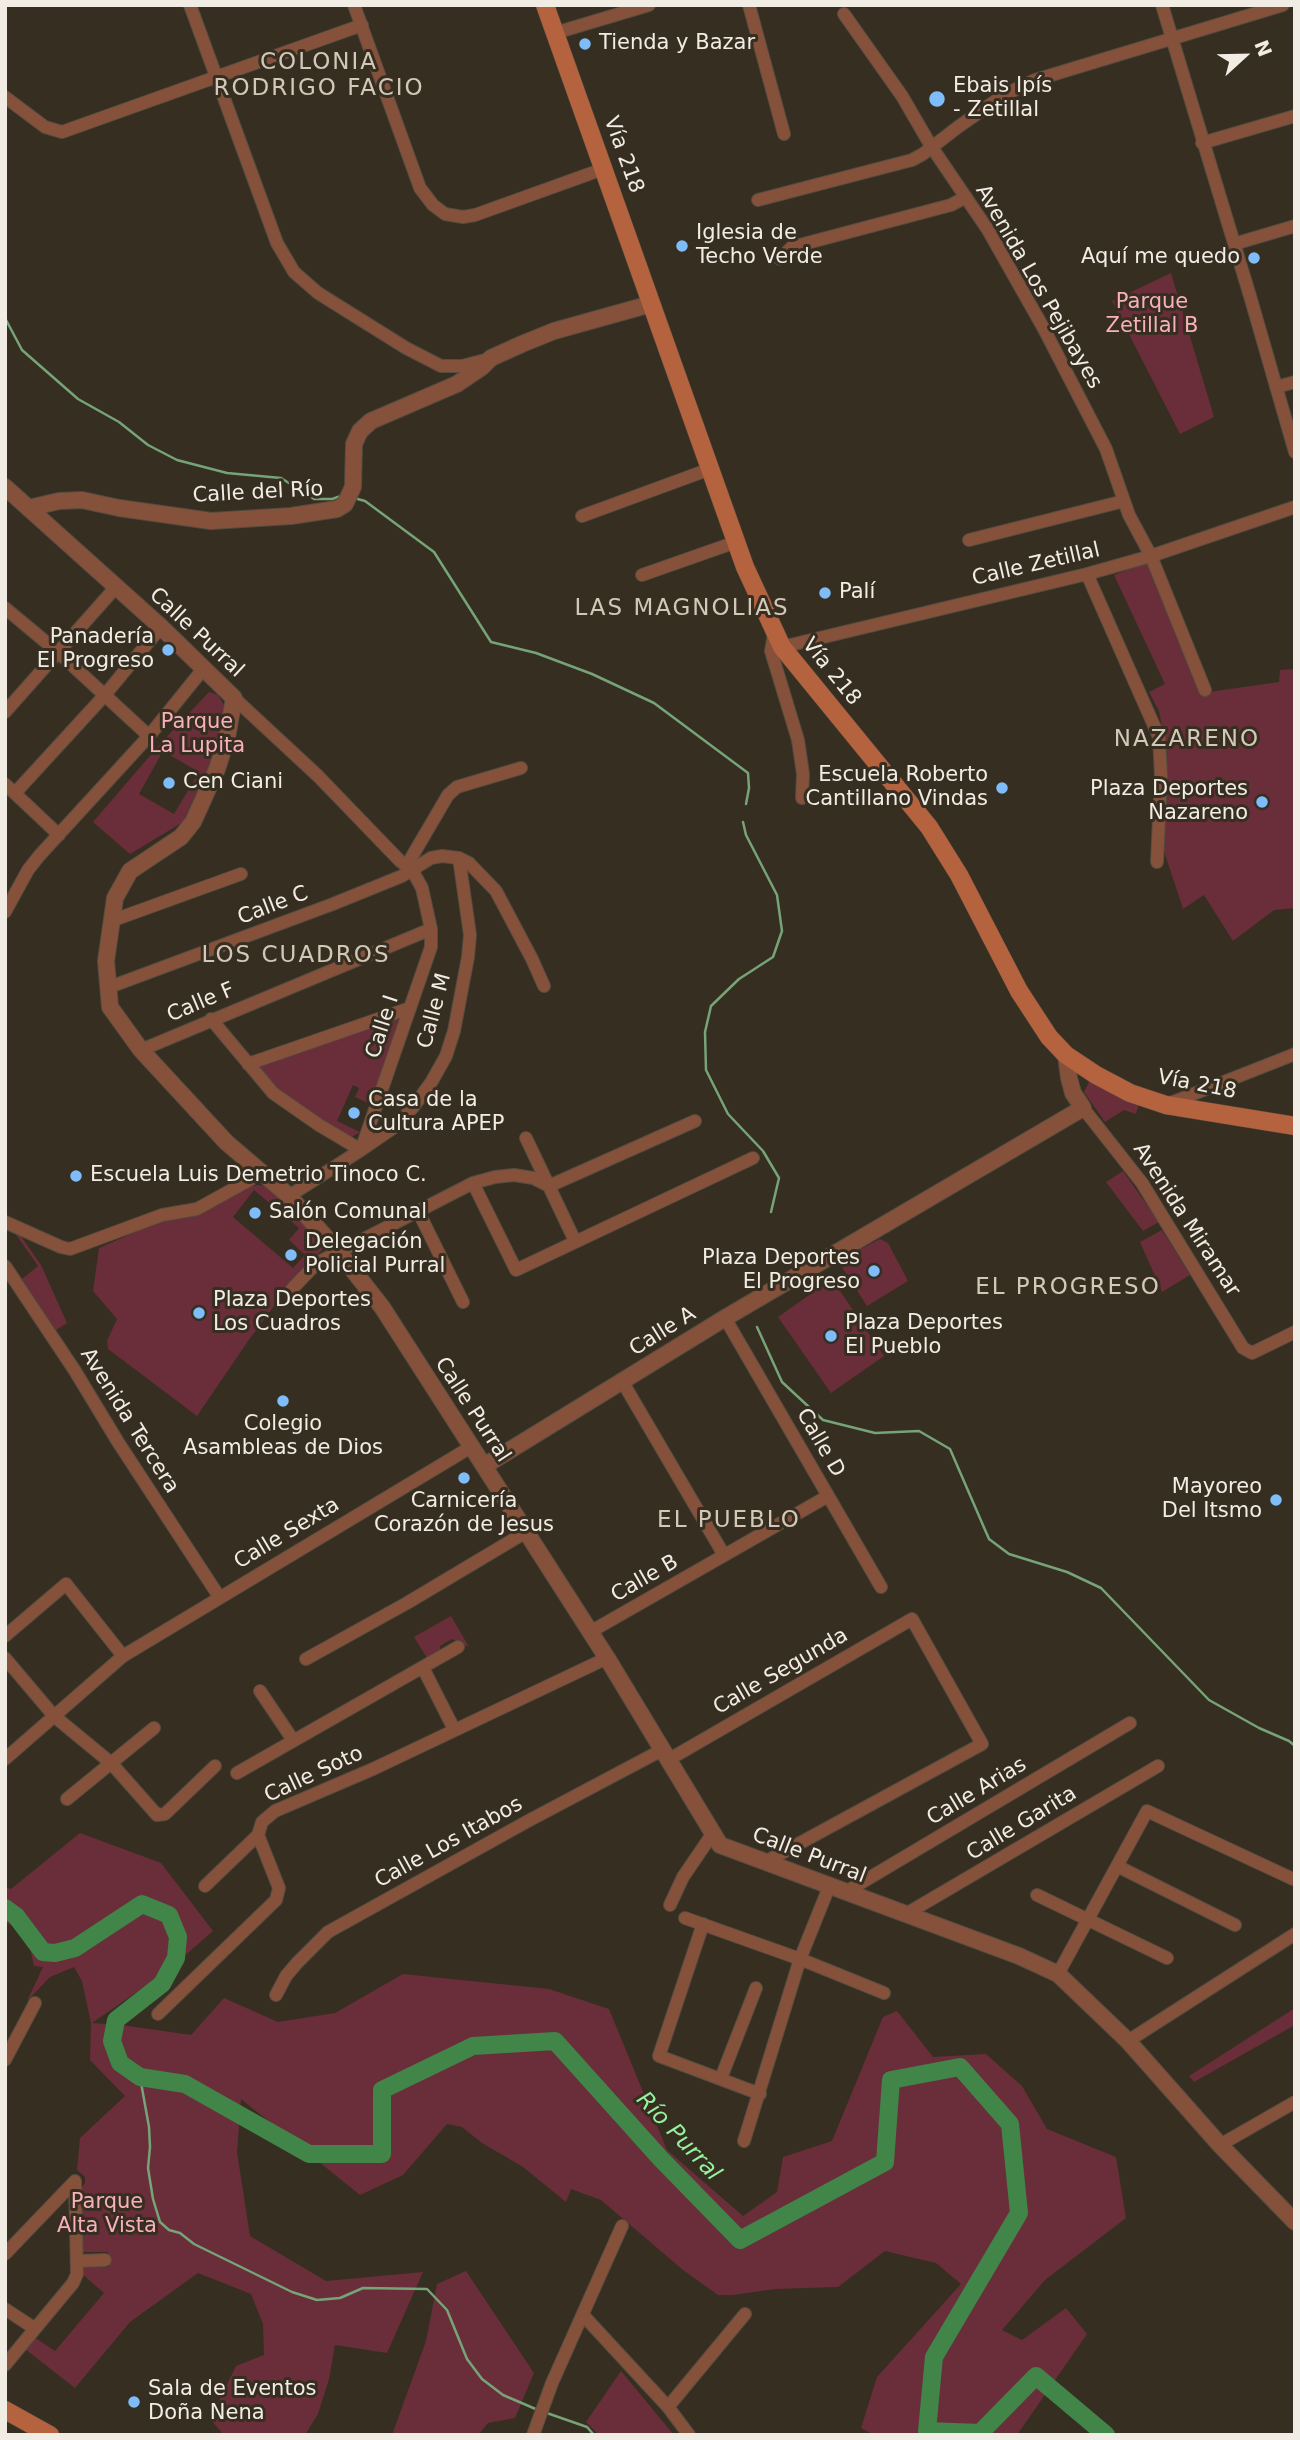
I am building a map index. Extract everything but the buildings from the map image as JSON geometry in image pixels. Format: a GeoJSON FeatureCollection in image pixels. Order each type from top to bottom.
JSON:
{"type":"FeatureCollection","features":[{"type":"Feature","properties":{"kind":"main road","name":"Vía 218"},"geometry":{"type":"LineString","coordinates":[[545,5],[736,542],[778,641],[929,827],[959,876],[1019,991],[1049,1037],[1066,1055],[1130,1093],[1166,1105],[1295,1126]]}},
{"type":"Feature","properties":{"kind":"main road"},"geometry":{"type":"LineString","coordinates":[[5,2410],[50,2435]]}},
{"type":"Feature","properties":{"kind":"street"},"geometry":{"type":"LineString","coordinates":[[190,5],[277,243],[294,272],[318,293],[406,348],[441,366],[462,366],[491,358]]}},
{"type":"Feature","properties":{"kind":"street"},"geometry":{"type":"LineString","coordinates":[[354,5],[419,188],[433,205],[445,214],[463,217],[475,215],[603,169]]}},
{"type":"Feature","properties":{"kind":"street"},"geometry":{"type":"LineString","coordinates":[[555,33],[649,5]]}},
{"type":"Feature","properties":{"kind":"street"},"geometry":{"type":"LineString","coordinates":[[749,5],[784,134]]}},
{"type":"Feature","properties":{"kind":"street"},"geometry":{"type":"LineString","coordinates":[[1162,5],[1295,452]]}},
{"type":"Feature","properties":{"kind":"street"},"geometry":{"type":"LineString","coordinates":[[758,200],[912,160],[1004,95],[1025,85],[1283,5]]}},
{"type":"Feature","properties":{"kind":"street","name":"Avenida Los Pejibayes"},"geometry":{"type":"LineString","coordinates":[[844,14],[902,96],[931,146],[988,230],[1044,329],[1100,437],[1115,471],[1129,515],[1151,556],[1205,690]]}},
{"type":"Feature","properties":{"kind":"street"},"geometry":{"type":"LineString","coordinates":[[5,97],[45,127],[62,132],[362,25]]}},
{"type":"Feature","properties":{"kind":"street"},"geometry":{"type":"LineString","coordinates":[[1202,143],[1295,116]]}},
{"type":"Feature","properties":{"kind":"street"},"geometry":{"type":"LineString","coordinates":[[780,259],[792,247],[951,205],[966,197]]}},
{"type":"Feature","properties":{"kind":"street"},"geometry":{"type":"LineString","coordinates":[[1234,244],[1295,226]]}},
{"type":"Feature","properties":{"kind":"street","name":"Calle del Río"},"geometry":{"type":"LineString","coordinates":[[29,509],[59,501],[82,500],[211,521],[313,514],[337,509],[345,504],[353,487],[354,444],[360,431],[371,421],[457,384],[491,358],[554,331],[651,304]]}},
{"type":"Feature","properties":{"kind":"street"},"geometry":{"type":"LineString","coordinates":[[1276,387],[1295,382]]}},
{"type":"Feature","properties":{"kind":"street"},"geometry":{"type":"LineString","coordinates":[[582,516],[710,468]]}},
{"type":"Feature","properties":{"kind":"street","name":"Calle Purral"},"geometry":{"type":"LineString","coordinates":[[5,487],[234,698],[224,748],[193,822],[181,837],[130,872],[115,898],[106,961],[110,1007],[141,1050],[226,1142],[289,1196],[338,1251],[382,1307],[607,1658],[720,1845],[1058,1973],[1128,2040],[1220,2145],[1295,2222]]}},
{"type":"Feature","properties":{"kind":"street"},"geometry":{"type":"LineString","coordinates":[[969,540],[1124,501]]}},
{"type":"Feature","properties":{"kind":"street","name":"Calle Zetillal"},"geometry":{"type":"LineString","coordinates":[[778,641],[1087,574],[1151,556],[1295,507]]}},
{"type":"Feature","properties":{"kind":"street"},"geometry":{"type":"LineString","coordinates":[[642,575],[736,542]]}},
{"type":"Feature","properties":{"kind":"street"},"geometry":{"type":"LineString","coordinates":[[1087,574],[1159,737],[1161,776],[1157,862]]}},
{"type":"Feature","properties":{"kind":"street"},"geometry":{"type":"LineString","coordinates":[[5,712],[116,587]]}},
{"type":"Feature","properties":{"kind":"street"},"geometry":{"type":"LineString","coordinates":[[5,626],[10,612],[149,736]]}},
{"type":"Feature","properties":{"kind":"street"},"geometry":{"type":"LineString","coordinates":[[59,835],[10,788],[104,696],[161,628]]}},
{"type":"Feature","properties":{"kind":"street"},"geometry":{"type":"LineString","coordinates":[[778,641],[771,644],[771,651],[798,740],[803,774],[802,798]]}},
{"type":"Feature","properties":{"kind":"street"},"geometry":{"type":"LineString","coordinates":[[5,912],[28,870],[149,736],[204,668]]}},
{"type":"Feature","properties":{"kind":"street","name":"Calle I"},"geometry":{"type":"LineString","coordinates":[[234,698],[318,776],[409,867],[422,888],[431,929],[430,947],[362,1150]]}},
{"type":"Feature","properties":{"kind":"street"},"geometry":{"type":"LineString","coordinates":[[409,867],[448,794],[457,788],[521,768]]}},
{"type":"Feature","properties":{"kind":"street","name":"Calle C"},"geometry":{"type":"LineString","coordinates":[[107,988],[402,876],[409,867],[431,858],[458,858]]}},
{"type":"Feature","properties":{"kind":"street"},"geometry":{"type":"LineString","coordinates":[[458,858],[476,869],[496,891],[533,959],[544,986]]}},
{"type":"Feature","properties":{"kind":"street","name":"Calle M"},"geometry":{"type":"LineString","coordinates":[[362,1150],[396,1126],[414,1106],[446,1056],[454,1031],[470,935],[458,858]]}},
{"type":"Feature","properties":{"kind":"street"},"geometry":{"type":"LineString","coordinates":[[111,921],[241,874]]}},
{"type":"Feature","properties":{"kind":"street","name":"Calle F"},"geometry":{"type":"LineString","coordinates":[[141,1050],[431,929]]}},
{"type":"Feature","properties":{"kind":"street"},"geometry":{"type":"LineString","coordinates":[[248,1064],[410,1008]]}},
{"type":"Feature","properties":{"kind":"street"},"geometry":{"type":"LineString","coordinates":[[211,1019],[273,1093],[319,1125],[362,1150],[289,1196]]}},
{"type":"Feature","properties":{"kind":"street"},"geometry":{"type":"LineString","coordinates":[[1166,1105],[1295,1054]]}},
{"type":"Feature","properties":{"kind":"street","name":"Avenida Miramar"},"geometry":{"type":"LineString","coordinates":[[1066,1055],[1073,1093],[1142,1183],[1243,1348],[1252,1353],[1295,1332]]}},
{"type":"Feature","properties":{"kind":"street","name":"Calle A"},"geometry":{"type":"LineString","coordinates":[[484,1466],[725,1318],[1083,1108]]}},
{"type":"Feature","properties":{"kind":"street"},"geometry":{"type":"LineString","coordinates":[[549,1186],[695,1121]]}},
{"type":"Feature","properties":{"kind":"street"},"geometry":{"type":"LineString","coordinates":[[526,1139],[575,1241]]}},
{"type":"Feature","properties":{"kind":"street"},"geometry":{"type":"LineString","coordinates":[[473,1184],[516,1270],[754,1158]]}},
{"type":"Feature","properties":{"kind":"street"},"geometry":{"type":"LineString","coordinates":[[5,1222],[70,1249],[162,1215],[197,1209],[262,1173]]}},
{"type":"Feature","properties":{"kind":"street"},"geometry":{"type":"LineString","coordinates":[[292,1289],[317,1263],[473,1184],[495,1177],[514,1175],[533,1178],[549,1186]]}},
{"type":"Feature","properties":{"kind":"street"},"geometry":{"type":"LineString","coordinates":[[418,1211],[463,1302]]}},
{"type":"Feature","properties":{"kind":"street","name":"Avenida Tercera"},"geometry":{"type":"LineString","coordinates":[[5,1266],[220,1598]]}},
{"type":"Feature","properties":{"kind":"street","name":"Calle D"},"geometry":{"type":"LineString","coordinates":[[725,1318],[881,1587]]}},
{"type":"Feature","properties":{"kind":"street"},"geometry":{"type":"LineString","coordinates":[[622,1381],[724,1555]]}},
{"type":"Feature","properties":{"kind":"street","name":"Calle Sexta"},"geometry":{"type":"LineString","coordinates":[[5,1759],[124,1656],[471,1447]]}},
{"type":"Feature","properties":{"kind":"street","name":"Calle B"},"geometry":{"type":"LineString","coordinates":[[590,1632],[828,1496]]}},
{"type":"Feature","properties":{"kind":"street"},"geometry":{"type":"LineString","coordinates":[[306,1659],[526,1532]]}},
{"type":"Feature","properties":{"kind":"street"},"geometry":{"type":"LineString","coordinates":[[5,1636],[66,1584],[124,1656]]}},
{"type":"Feature","properties":{"kind":"street","name":"Calle Segunda"},"geometry":{"type":"LineString","coordinates":[[665,1755],[912,1619],[982,1744],[767,1861]]}},
{"type":"Feature","properties":{"kind":"street"},"geometry":{"type":"LineString","coordinates":[[237,1773],[458,1647]]}},
{"type":"Feature","properties":{"kind":"street"},"geometry":{"type":"LineString","coordinates":[[5,1658],[54,1716],[111,1763],[157,1815],[165,1814],[215,1766]]}},
{"type":"Feature","properties":{"kind":"street","name":"Calle Soto"},"geometry":{"type":"LineString","coordinates":[[158,2014],[276,1900],[279,1888],[258,1835],[262,1822],[275,1811],[373,1769],[607,1658]]}},
{"type":"Feature","properties":{"kind":"street"},"geometry":{"type":"LineString","coordinates":[[423,1668],[454,1729]]}},
{"type":"Feature","properties":{"kind":"street"},"geometry":{"type":"LineString","coordinates":[[260,1691],[293,1740]]}},
{"type":"Feature","properties":{"kind":"street","name":"Calle Arias"},"geometry":{"type":"LineString","coordinates":[[837,1890],[1129,1723]]}},
{"type":"Feature","properties":{"kind":"street"},"geometry":{"type":"LineString","coordinates":[[67,1799],[154,1728]]}},
{"type":"Feature","properties":{"kind":"street","name":"Calle Los Itabos"},"geometry":{"type":"LineString","coordinates":[[276,1995],[286,1976],[328,1932],[517,1827],[665,1755]]}},
{"type":"Feature","properties":{"kind":"street","name":"Calle Garita"},"geometry":{"type":"LineString","coordinates":[[906,1914],[1158,1766]]}},
{"type":"Feature","properties":{"kind":"street"},"geometry":{"type":"LineString","coordinates":[[1058,1973],[1147,1811],[1293,1878]]}},
{"type":"Feature","properties":{"kind":"street"},"geometry":{"type":"LineString","coordinates":[[670,1905],[682,1877],[713,1833]]}},
{"type":"Feature","properties":{"kind":"street"},"geometry":{"type":"LineString","coordinates":[[205,1886],[258,1835]]}},
{"type":"Feature","properties":{"kind":"street"},"geometry":{"type":"LineString","coordinates":[[1117,1866],[1235,1925]]}},
{"type":"Feature","properties":{"kind":"street"},"geometry":{"type":"LineString","coordinates":[[744,2141],[800,1959],[837,1890]]}},
{"type":"Feature","properties":{"kind":"street"},"geometry":{"type":"LineString","coordinates":[[1037,1895],[1167,1958]]}},
{"type":"Feature","properties":{"kind":"street"},"geometry":{"type":"LineString","coordinates":[[685,1918],[800,1959],[884,1993]]}},
{"type":"Feature","properties":{"kind":"street"},"geometry":{"type":"LineString","coordinates":[[703,1924],[659,2056],[760,2094]]}},
{"type":"Feature","properties":{"kind":"street"},"geometry":{"type":"LineString","coordinates":[[1128,2040],[1295,1934]]}},
{"type":"Feature","properties":{"kind":"street"},"geometry":{"type":"LineString","coordinates":[[721,2078],[756,1988]]}},
{"type":"Feature","properties":{"kind":"street"},"geometry":{"type":"LineString","coordinates":[[5,2060],[35,2003]]}},
{"type":"Feature","properties":{"kind":"street"},"geometry":{"type":"LineString","coordinates":[[1220,2145],[1295,2102]]}},
{"type":"Feature","properties":{"kind":"street"},"geometry":{"type":"LineString","coordinates":[[5,2254],[75,2181],[78,2261],[74,2283],[5,2365]]}},
{"type":"Feature","properties":{"kind":"street"},"geometry":{"type":"LineString","coordinates":[[533,2435],[552,2383],[622,2226]]}},
{"type":"Feature","properties":{"kind":"street"},"geometry":{"type":"LineString","coordinates":[[78,2261],[105,2260]]}},
{"type":"Feature","properties":{"kind":"street"},"geometry":{"type":"LineString","coordinates":[[5,2309],[34,2328]]}},
{"type":"Feature","properties":{"kind":"street"},"geometry":{"type":"LineString","coordinates":[[668,2407],[745,2314]]}},
{"type":"Feature","properties":{"kind":"street"},"geometry":{"type":"LineString","coordinates":[[583,2315],[668,2407],[689,2435]]}},
{"type":"Feature","properties":{"kind":"green space","name":"Parque Zetillal B"},"geometry":{"type":"Polygon","coordinates":[[[1171,273],[1214,417],[1180,434],[1112,301],[1171,273]]]}},
{"type":"Feature","properties":{"kind":"green space"},"geometry":{"type":"Polygon","coordinates":[[[1149,561],[1202,693],[1279,682],[1280,670],[1295,669],[1295,908],[1274,910],[1233,941],[1204,895],[1183,909],[1163,848],[1167,754],[1159,711],[1149,692],[1165,684],[1114,575],[1149,561]]]}},
{"type":"Feature","properties":{"kind":"green space","name":"Parque La Lupita"},"geometry":{"type":"Polygon","coordinates":[[[209,692],[218,695],[224,705],[221,734],[183,822],[130,854],[93,822],[209,692]],[[163,751],[139,794],[174,814],[199,772],[163,751]]]}},
{"type":"Feature","properties":{"kind":"green space"},"geometry":{"type":"Polygon","coordinates":[[[399,1019],[372,1105],[355,1097],[359,1088],[353,1085],[337,1121],[360,1132],[350,1138],[276,1091],[255,1066],[399,1019]]]}},
{"type":"Feature","properties":{"kind":"green space"},"geometry":{"type":"Polygon","coordinates":[[[1091,1078],[1140,1100],[1136,1114],[1124,1110],[1105,1122],[1084,1092],[1091,1078]]]}},
{"type":"Feature","properties":{"kind":"green space"},"geometry":{"type":"Polygon","coordinates":[[[1123,1171],[1159,1222],[1143,1231],[1106,1182],[1123,1171]]]}},
{"type":"Feature","properties":{"kind":"green space"},"geometry":{"type":"Polygon","coordinates":[[[251,1186],[265,1186],[309,1227],[323,1249],[294,1279],[197,1416],[108,1349],[107,1341],[117,1319],[93,1291],[99,1248],[174,1217],[204,1212],[251,1186]],[[254,1190],[233,1217],[293,1268],[305,1255],[289,1240],[299,1228],[254,1190]]]}},
{"type":"Feature","properties":{"kind":"green space"},"geometry":{"type":"Polygon","coordinates":[[[1162,1230],[1190,1275],[1162,1292],[1140,1242],[1162,1230]]]}},
{"type":"Feature","properties":{"kind":"green space"},"geometry":{"type":"Polygon","coordinates":[[[18,1232],[41,1265],[67,1323],[56,1330],[22,1279],[38,1266],[15,1233],[18,1232]]]}},
{"type":"Feature","properties":{"kind":"green space","name":"Plaza Deportes El Progreso"},"geometry":{"type":"Polygon","coordinates":[[[880,1239],[888,1243],[908,1281],[867,1306],[838,1261],[880,1239]]]}},
{"type":"Feature","properties":{"kind":"green space","name":"Plaza Deportes El Pueblo"},"geometry":{"type":"Polygon","coordinates":[[[832,1279],[884,1356],[831,1393],[778,1317],[832,1279]]]}},
{"type":"Feature","properties":{"kind":"green space"},"geometry":{"type":"Polygon","coordinates":[[[451,1616],[469,1647],[452,1639],[440,1646],[440,1651],[427,1658],[414,1637],[451,1616]]]}},
{"type":"Feature","properties":{"kind":"green space","name":"Parque Alta Vista"},"geometry":{"type":"Polygon","coordinates":[[[80,1833],[161,1863],[213,1931],[166,1972],[92,2023],[191,2035],[224,1998],[278,2022],[335,2013],[403,1974],[549,1989],[609,2009],[667,2150],[743,2216],[777,2192],[783,2157],[832,2141],[883,2017],[897,2011],[933,2057],[986,2054],[1022,2086],[1047,2129],[1116,2157],[1126,2218],[1045,2280],[1002,2330],[1022,2340],[1066,2308],[1087,2334],[1017,2435],[874,2435],[861,2428],[877,2377],[961,2284],[936,2263],[885,2251],[838,2287],[775,2289],[718,2295],[683,2270],[601,2200],[571,2189],[566,2202],[523,2167],[482,2143],[462,2127],[447,2124],[403,2175],[360,2195],[241,2099],[237,2152],[250,2236],[326,2281],[423,2272],[387,2353],[335,2345],[329,2379],[318,2414],[305,2435],[224,2435],[210,2419],[236,2366],[264,2355],[263,2324],[251,2294],[198,2273],[130,2322],[75,2388],[25,2349],[34,2337],[55,2351],[104,2293],[81,2273],[82,2266],[109,2267],[108,2252],[81,2252],[80,2190],[85,2183],[85,2177],[77,2170],[80,2138],[125,2096],[90,2060],[91,2023],[82,1981],[74,1967],[50,1977],[27,2001],[43,1967],[34,1966],[27,1934],[5,1922],[5,1887],[11,1889],[80,1833]]]}},
{"type":"Feature","properties":{"kind":"green space"},"geometry":{"type":"Polygon","coordinates":[[[1295,2008],[1295,2025],[1194,2082],[1189,2076],[1295,2008]]]}},
{"type":"Feature","properties":{"kind":"green space"},"geometry":{"type":"Polygon","coordinates":[[[466,2271],[534,2373],[515,2418],[488,2423],[478,2435],[392,2435],[426,2341],[437,2284],[466,2271]]]}},
{"type":"Feature","properties":{"kind":"green space"},"geometry":{"type":"Polygon","coordinates":[[[621,2371],[674,2435],[599,2435],[586,2422],[621,2371]]]}},
{"type":"Feature","properties":{"kind":"waterway"},"geometry":{"type":"LineString","coordinates":[[5,318],[22,350],[78,399],[119,422],[148,445],[177,460],[227,473],[281,478],[314,499],[341,496]]}},
{"type":"Feature","properties":{"kind":"waterway"},"geometry":{"type":"LineString","coordinates":[[354,498],[365,501],[434,552],[491,642],[536,653],[592,674],[654,703],[748,773],[746,804]]}},
{"type":"Feature","properties":{"kind":"waterway"},"geometry":{"type":"LineString","coordinates":[[743,822],[746,835],[777,895],[782,931],[773,957],[739,979],[711,1006],[705,1032],[706,1070],[728,1114],[763,1151],[779,1178],[771,1212]]}},
{"type":"Feature","properties":{"kind":"waterway"},"geometry":{"type":"LineString","coordinates":[[757,1327],[782,1382],[823,1420],[875,1433],[919,1431],[950,1449],[989,1539],[1009,1554],[1067,1572],[1101,1588],[1209,1700],[1295,1746]]}},
{"type":"Feature","properties":{"kind":"waterway","name":"Río Purral"},"geometry":{"type":"LineString","coordinates":[[5,1908],[16,1916],[43,1952],[55,1953],[75,1948],[142,1904],[169,1915],[178,1937],[176,1958],[162,1984],[116,2020],[112,2041],[120,2063],[140,2077],[185,2084],[309,2154],[382,2154],[382,2090],[473,2046],[555,2041],[661,2159],[740,2240],[885,2162],[891,2080],[960,2067],[1010,2124],[1019,2213],[934,2357],[927,2431],[980,2433],[1036,2376],[1106,2435]]}},
{"type":"Feature","properties":{"kind":"waterway"},"geometry":{"type":"LineString","coordinates":[[140,2077],[149,2127],[148,2168],[153,2199],[160,2222],[169,2230],[180,2233],[194,2244],[292,2292],[317,2300],[340,2298],[363,2288],[427,2289],[447,2310],[467,2359],[482,2379],[503,2395],[538,2410]]}},
{"type":"Feature","properties":{"kind":"waterway"},"geometry":{"type":"LineString","coordinates":[[544,2412],[587,2427],[594,2435]]}},
{"type":"Feature","properties":{"kind":"place","name":"Tienda y Bazar"},"geometry":{"type":"Point","coordinates":[585,44]}},
{"type":"Feature","properties":{"kind":"place","name":"Ebais Ipís - Zetillal"},"geometry":{"type":"Point","coordinates":[937,99]}},
{"type":"Feature","properties":{"kind":"place","name":"Iglesia de Techo Verde"},"geometry":{"type":"Point","coordinates":[682,246]}},
{"type":"Feature","properties":{"kind":"place","name":"Aquí me quedo"},"geometry":{"type":"Point","coordinates":[1254,258]}},
{"type":"Feature","properties":{"kind":"place","name":"Palí"},"geometry":{"type":"Point","coordinates":[825,593]}},
{"type":"Feature","properties":{"kind":"place","name":"Panadería El Progreso"},"geometry":{"type":"Point","coordinates":[168,650]}},
{"type":"Feature","properties":{"kind":"place","name":"Cen Ciani"},"geometry":{"type":"Point","coordinates":[169,783]}},
{"type":"Feature","properties":{"kind":"place","name":"Escuela Roberto Cantillano Vindas"},"geometry":{"type":"Point","coordinates":[1002,788]}},
{"type":"Feature","properties":{"kind":"place","name":"Plaza Deportes Nazareno"},"geometry":{"type":"Point","coordinates":[1262,802]}},
{"type":"Feature","properties":{"kind":"place","name":"Casa de la Cultura APEP"},"geometry":{"type":"Point","coordinates":[354,1113]}},
{"type":"Feature","properties":{"kind":"place","name":"Escuela Luis Demetrio Tinoco C."},"geometry":{"type":"Point","coordinates":[76,1176]}},
{"type":"Feature","properties":{"kind":"place","name":"Salón Comunal"},"geometry":{"type":"Point","coordinates":[255,1213]}},
{"type":"Feature","properties":{"kind":"place","name":"Delegación Policial Purral"},"geometry":{"type":"Point","coordinates":[291,1255]}},
{"type":"Feature","properties":{"kind":"place","name":"Plaza Deportes El Progreso"},"geometry":{"type":"Point","coordinates":[874,1271]}},
{"type":"Feature","properties":{"kind":"place","name":"Plaza Deportes Los Cuadros"},"geometry":{"type":"Point","coordinates":[199,1313]}},
{"type":"Feature","properties":{"kind":"place","name":"Plaza Deportes El Pueblo"},"geometry":{"type":"Point","coordinates":[831,1336]}},
{"type":"Feature","properties":{"kind":"place","name":"Colegio Asambleas de Dios"},"geometry":{"type":"Point","coordinates":[283,1401]}},
{"type":"Feature","properties":{"kind":"place","name":"Carnicería Corazón de Jesus"},"geometry":{"type":"Point","coordinates":[464,1478]}},
{"type":"Feature","properties":{"kind":"place","name":"Mayoreo Del Itsmo"},"geometry":{"type":"Point","coordinates":[1276,1500]}},
{"type":"Feature","properties":{"kind":"place","name":"Sala de Eventos Doña Nena"},"geometry":{"type":"Point","coordinates":[134,2402]}},
{"type":"Feature","properties":{"kind":"district","name":"COLONIA RODRIGO FACIO"},"geometry":{"type":"Point","coordinates":[319,76]}},
{"type":"Feature","properties":{"kind":"district","name":"LAS MAGNOLIAS"},"geometry":{"type":"Point","coordinates":[682,609]}},
{"type":"Feature","properties":{"kind":"district","name":"NAZARENO"},"geometry":{"type":"Point","coordinates":[1187,740]}},
{"type":"Feature","properties":{"kind":"district","name":"LOS CUADROS"},"geometry":{"type":"Point","coordinates":[296,956]}},
{"type":"Feature","properties":{"kind":"district","name":"EL PROGRESO"},"geometry":{"type":"Point","coordinates":[1068,1288]}},
{"type":"Feature","properties":{"kind":"district","name":"EL PUEBLO"},"geometry":{"type":"Point","coordinates":[729,1521]}}]}
